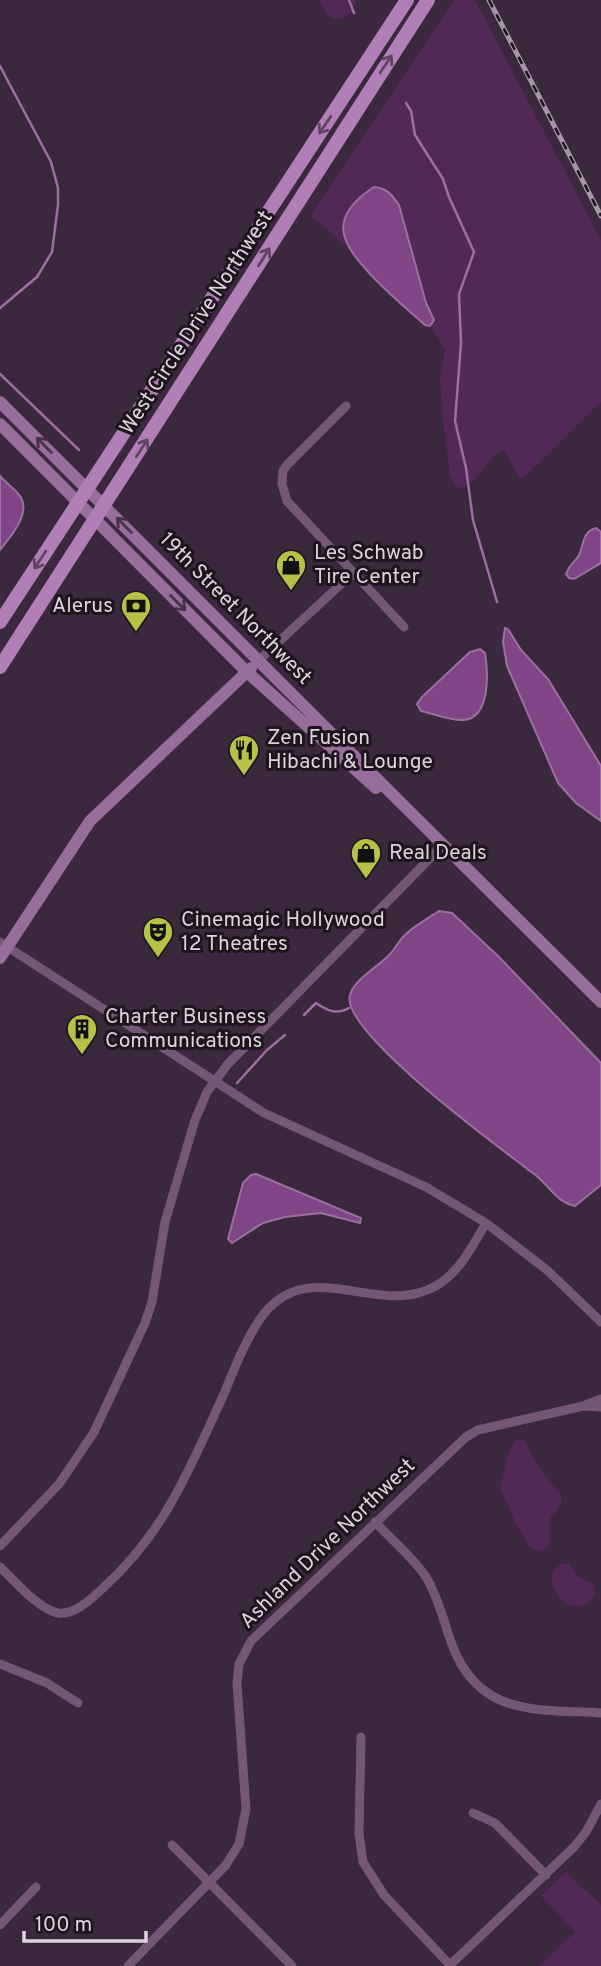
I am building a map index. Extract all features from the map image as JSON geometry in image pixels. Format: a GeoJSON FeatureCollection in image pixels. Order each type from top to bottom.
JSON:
{"type":"FeatureCollection","features":[{"type":"Feature","properties":{"kind":"main road","name":"West Circle Drive Northwest"},"geometry":{"type":"LineString","coordinates":[[0,667],[428,0]]}},
{"type":"Feature","properties":{"kind":"main road","name":"West Circle Drive Northwest"},"geometry":{"type":"LineString","coordinates":[[0,622],[405,3]]}},
{"type":"Feature","properties":{"kind":"street","name":"19th Street Northwest"},"geometry":{"type":"LineString","coordinates":[[0,402],[601,1002]]}},
{"type":"Feature","properties":{"kind":"street"},"geometry":{"type":"LineString","coordinates":[[346,406],[292,459],[283,471],[282,484],[292,508],[404,626]]}},
{"type":"Feature","properties":{"kind":"street","name":"19th Street Northwest"},"geometry":{"type":"LineString","coordinates":[[0,424],[247,671],[442,846]]}},
{"type":"Feature","properties":{"kind":"street"},"geometry":{"type":"LineString","coordinates":[[0,958],[4,944],[90,821],[353,573]]}},
{"type":"Feature","properties":{"kind":"street"},"geometry":{"type":"LineString","coordinates":[[0,1546],[71,1470],[94,1432],[140,1335],[152,1302],[165,1222],[195,1120],[214,1081],[442,846]]}},
{"type":"Feature","properties":{"kind":"street"},"geometry":{"type":"LineString","coordinates":[[4,944],[264,1113],[426,1187],[486,1223],[555,1277],[601,1322]]}},
{"type":"Feature","properties":{"kind":"street"},"geometry":{"type":"LineString","coordinates":[[0,1567],[51,1611],[74,1611],[98,1593],[140,1550],[167,1514],[261,1317],[282,1298],[305,1287],[331,1286],[371,1295],[400,1297],[431,1288],[458,1267],[486,1223]]}},
{"type":"Feature","properties":{"kind":"street","name":"Ashland Drive Northwest"},"geometry":{"type":"LineString","coordinates":[[128,1966],[209,1883],[235,1852],[245,1818],[237,1672],[242,1656],[256,1635],[472,1432],[583,1406],[601,1399]]}},
{"type":"Feature","properties":{"kind":"street","name":"Ashland Drive Northwest"},"geometry":{"type":"LineString","coordinates":[[583,1406],[601,1407]]}},
{"type":"Feature","properties":{"kind":"street"},"geometry":{"type":"LineString","coordinates":[[375,1522],[425,1577],[462,1667],[485,1692],[503,1703],[524,1707],[601,1713]]}},
{"type":"Feature","properties":{"kind":"street"},"geometry":{"type":"LineString","coordinates":[[0,1664],[47,1683],[78,1703]]}},
{"type":"Feature","properties":{"kind":"street"},"geometry":{"type":"LineString","coordinates":[[361,1737],[359,1834],[363,1862],[384,1895],[450,1965],[580,1840],[601,1804]]}},
{"type":"Feature","properties":{"kind":"street"},"geometry":{"type":"LineString","coordinates":[[473,1813],[495,1823],[546,1875]]}},
{"type":"Feature","properties":{"kind":"street"},"geometry":{"type":"LineString","coordinates":[[172,1845],[292,1966]]}},
{"type":"Feature","properties":{"kind":"street"},"geometry":{"type":"LineString","coordinates":[[0,1924],[36,1887]]}},
{"type":"Feature","properties":{"kind":"shaded area"},"geometry":{"type":"Polygon","coordinates":[[[319,0],[356,0],[349,14],[333,19],[327,15],[319,0]]]}},
{"type":"Feature","properties":{"kind":"shaded area"},"geometry":{"type":"Polygon","coordinates":[[[454,0],[475,0],[601,240],[601,402],[521,480],[503,449],[464,488],[456,487],[450,476],[440,378],[445,349],[427,320],[311,215],[454,0]]]}},
{"type":"Feature","properties":{"kind":"shaded area"},"geometry":{"type":"Polygon","coordinates":[[[374,187],[389,193],[399,205],[426,303],[434,320],[430,326],[425,325],[378,283],[346,241],[343,230],[349,209],[374,187]]]}},
{"type":"Feature","properties":{"kind":"shaded area"},"geometry":{"type":"Polygon","coordinates":[[[0,476],[20,496],[23,510],[18,524],[0,550],[0,476]]]}},
{"type":"Feature","properties":{"kind":"shaded area"},"geometry":{"type":"Polygon","coordinates":[[[596,528],[601,532],[601,563],[574,579],[569,578],[566,574],[579,555],[586,535],[596,528]]]}},
{"type":"Feature","properties":{"kind":"shaded area"},"geometry":{"type":"Polygon","coordinates":[[[505,628],[548,679],[601,766],[601,821],[576,803],[558,783],[507,666],[503,642],[505,628]]]}},
{"type":"Feature","properties":{"kind":"shaded area"},"geometry":{"type":"Polygon","coordinates":[[[480,649],[485,653],[487,682],[479,711],[473,717],[459,720],[421,711],[417,704],[422,697],[470,652],[480,649]]]}},
{"type":"Feature","properties":{"kind":"shaded area"},"geometry":{"type":"Polygon","coordinates":[[[439,911],[452,913],[499,957],[601,1063],[601,1185],[575,1206],[557,1197],[534,1174],[426,1089],[370,1035],[353,1012],[350,995],[356,984],[389,955],[408,932],[439,911]]]}},
{"type":"Feature","properties":{"kind":"shaded area"},"geometry":{"type":"Polygon","coordinates":[[[256,1174],[361,1218],[360,1223],[321,1213],[285,1217],[263,1223],[232,1243],[228,1239],[243,1183],[256,1174]]]}},
{"type":"Feature","properties":{"kind":"shaded area"},"geometry":{"type":"Polygon","coordinates":[[[517,1439],[524,1439],[541,1471],[561,1494],[562,1502],[550,1519],[550,1545],[541,1552],[531,1548],[517,1527],[500,1487],[509,1451],[517,1439]]]}},
{"type":"Feature","properties":{"kind":"shaded area"},"geometry":{"type":"Polygon","coordinates":[[[568,1563],[580,1578],[594,1583],[594,1594],[588,1603],[578,1606],[569,1604],[555,1590],[553,1572],[558,1566],[568,1563]]]}},
{"type":"Feature","properties":{"kind":"shaded area"},"geometry":{"type":"Polygon","coordinates":[[[566,1872],[601,1905],[601,1966],[539,1966],[575,1932],[541,1896],[566,1872]]]}},
{"type":"Feature","properties":{"kind":"waterway"},"geometry":{"type":"LineString","coordinates":[[349,0],[354,13]]}},
{"type":"Feature","properties":{"kind":"waterway"},"geometry":{"type":"LineString","coordinates":[[0,66],[51,162],[58,188],[52,252],[37,277],[0,308]]}},
{"type":"Feature","properties":{"kind":"waterway"},"geometry":{"type":"LineString","coordinates":[[406,103],[411,111],[415,135],[443,179],[474,252],[459,294],[461,343],[455,421],[466,468],[473,520],[497,602]]}},
{"type":"Feature","properties":{"kind":"waterway"},"geometry":{"type":"LineString","coordinates":[[0,374],[79,450]]}},
{"type":"Feature","properties":{"kind":"waterway"},"geometry":{"type":"LineString","coordinates":[[304,1015],[316,1003],[332,1011],[349,1008]]}},
{"type":"Feature","properties":{"kind":"waterway"},"geometry":{"type":"LineString","coordinates":[[237,1083],[267,1050],[285,1035]]}},
{"type":"Feature","properties":{"kind":"railway"},"geometry":{"type":"LineString","coordinates":[[489,0],[601,216]]}},
{"type":"Feature","properties":{"kind":"place","name":"Les Schwab Tire Center"},"geometry":{"type":"Point","coordinates":[291,592]}},
{"type":"Feature","properties":{"kind":"place","name":"Alerus"},"geometry":{"type":"Point","coordinates":[136,633]}},
{"type":"Feature","properties":{"kind":"place","name":"Zen Fusion Hibachi & Lounge"},"geometry":{"type":"Point","coordinates":[244,777]}},
{"type":"Feature","properties":{"kind":"place","name":"Real Deals"},"geometry":{"type":"Point","coordinates":[366,880]}},
{"type":"Feature","properties":{"kind":"place","name":"Cinemagic Hollywood 12 Theatres"},"geometry":{"type":"Point","coordinates":[158,959]}},
{"type":"Feature","properties":{"kind":"place","name":"Charter Business Communications"},"geometry":{"type":"Point","coordinates":[82,1056]}}]}
